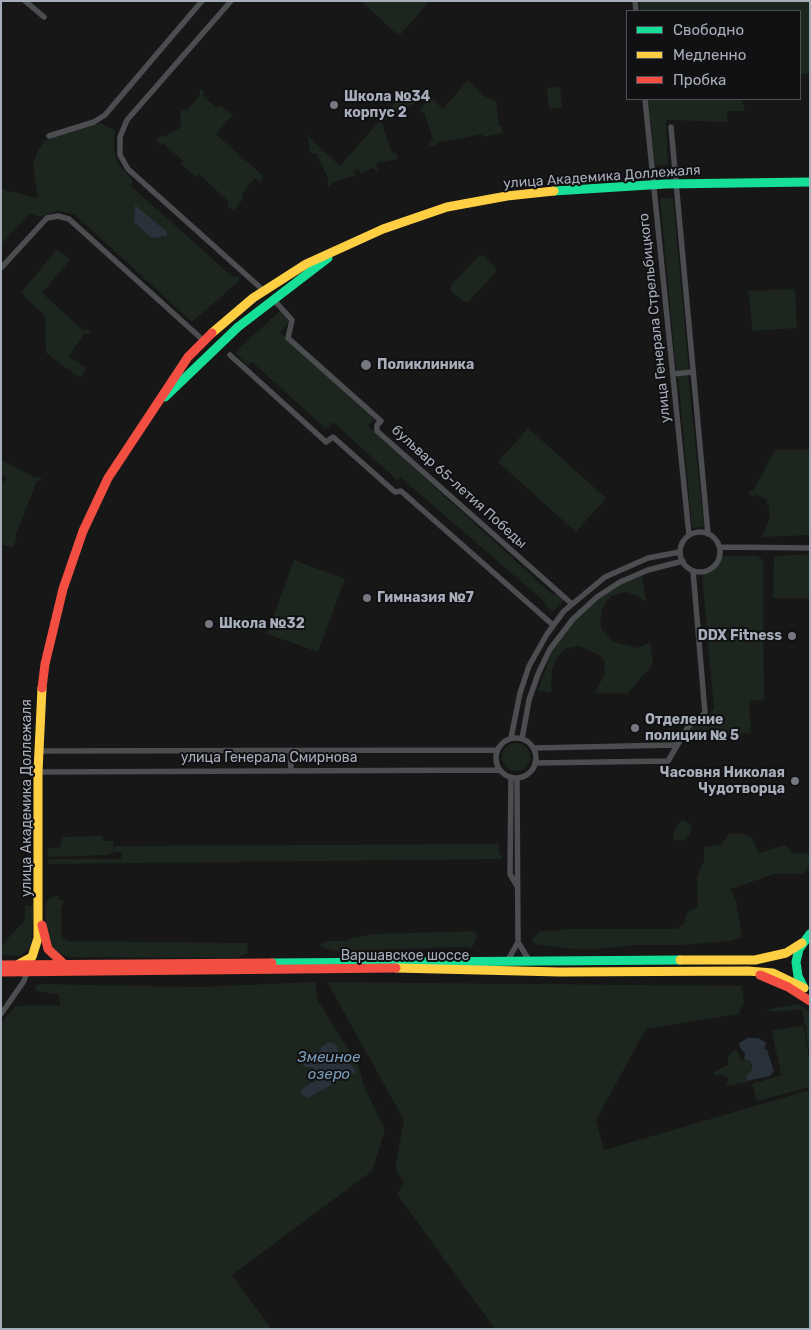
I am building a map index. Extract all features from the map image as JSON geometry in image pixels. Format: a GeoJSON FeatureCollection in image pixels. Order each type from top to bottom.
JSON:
{"type":"FeatureCollection","features":[{"type":"Feature","properties":{"kind":"main road","name":"улица Академика Доллежаля"},"geometry":{"type":"LineString","coordinates":[[17,966],[27,962],[35,952],[40,912],[38,772],[45,664],[69,571],[83,531],[103,487],[188,357],[204,341],[263,290],[286,275],[345,247],[422,215],[474,201],[543,192],[654,185],[810,182]]}},
{"type":"Feature","properties":{"kind":"main road","name":"улица Академика Доллежаля"},"geometry":{"type":"LineString","coordinates":[[153,409],[238,327],[293,284],[345,247]]}},
{"type":"Feature","properties":{"kind":"main road"},"geometry":{"type":"LineString","coordinates":[[286,275],[292,278],[293,284]]}},
{"type":"Feature","properties":{"kind":"main road"},"geometry":{"type":"LineString","coordinates":[[188,357],[190,364],[196,368]]}},
{"type":"Feature","properties":{"kind":"main road","name":"улица Академика Доллежаля"},"geometry":{"type":"LineString","coordinates":[[40,912],[46,944],[55,958],[65,965]]}},
{"type":"Feature","properties":{"kind":"main road"},"geometry":{"type":"LineString","coordinates":[[808,992],[796,969],[797,955],[802,943],[810,934]]}},
{"type":"Feature","properties":{"kind":"main road","name":"Варшавское шоссе"},"geometry":{"type":"LineString","coordinates":[[1,965],[402,961],[531,963],[755,960],[786,953],[802,943]]}},
{"type":"Feature","properties":{"kind":"main road","name":"Варшавское шоссе"},"geometry":{"type":"LineString","coordinates":[[1,972],[418,968],[560,972],[748,971],[773,973],[808,992]]}},
{"type":"Feature","properties":{"kind":"main road"},"geometry":{"type":"LineString","coordinates":[[748,971],[788,987],[810,1001]]}},
{"type":"Feature","properties":{"kind":"street"},"geometry":{"type":"LineString","coordinates":[[25,1],[44,17]]}},
{"type":"Feature","properties":{"kind":"street"},"geometry":{"type":"LineString","coordinates":[[49,136],[94,122],[106,114],[202,1]]}},
{"type":"Feature","properties":{"kind":"street"},"geometry":{"type":"LineString","coordinates":[[231,1],[127,120],[120,137],[120,155],[128,169],[263,290]]}},
{"type":"Feature","properties":{"kind":"street","name":"улица Генерала Стрельбицкого"},"geometry":{"type":"LineString","coordinates":[[645,100],[689,535]]}},
{"type":"Feature","properties":{"kind":"street"},"geometry":{"type":"LineString","coordinates":[[670,127],[708,534]]}},
{"type":"Feature","properties":{"kind":"street"},"geometry":{"type":"LineString","coordinates":[[1,268],[47,218],[58,216],[69,219],[204,341]]}},
{"type":"Feature","properties":{"kind":"street","name":"бульвар 65-летия Победы"},"geometry":{"type":"LineString","coordinates":[[273,299],[292,320],[288,338],[381,421],[377,425],[377,431],[572,604]]}},
{"type":"Feature","properties":{"kind":"street"},"geometry":{"type":"LineString","coordinates":[[230,355],[326,442],[333,437],[396,492],[401,491],[553,625]]}},
{"type":"Feature","properties":{"kind":"street"},"geometry":{"type":"LineString","coordinates":[[673,374],[693,372]]}},
{"type":"Feature","properties":{"kind":"street"},"geometry":{"type":"LineString","coordinates":[[535,763],[668,761],[675,745],[688,727],[705,713],[693,571],[683,561],[680,552],[684,540],[689,535],[698,532],[708,534],[718,542],[720,547],[719,560],[716,565],[706,571],[693,571]]}},
{"type":"Feature","properties":{"kind":"street"},"geometry":{"type":"LineString","coordinates":[[720,547],[810,548]]}},
{"type":"Feature","properties":{"kind":"street"},"geometry":{"type":"LineString","coordinates":[[511,738],[520,693],[529,666],[553,625],[572,604],[605,577],[648,558],[680,552]]}},
{"type":"Feature","properties":{"kind":"street"},"geometry":{"type":"LineString","coordinates":[[522,738],[529,700],[550,649],[573,619],[597,597],[635,575],[683,561]]}},
{"type":"Feature","properties":{"kind":"street"},"geometry":{"type":"LineString","coordinates":[[589,589],[597,597]]}},
{"type":"Feature","properties":{"kind":"street"},"geometry":{"type":"LineString","coordinates":[[541,644],[550,649]]}},
{"type":"Feature","properties":{"kind":"street"},"geometry":{"type":"LineString","coordinates":[[534,748],[535,763],[530,773],[514,778],[500,770],[497,764],[497,750],[511,738],[522,738],[534,748],[675,745]]}},
{"type":"Feature","properties":{"kind":"street","name":"улица Генерала Смирнова"},"geometry":{"type":"LineString","coordinates":[[39,751],[497,750]]}},
{"type":"Feature","properties":{"kind":"street"},"geometry":{"type":"LineString","coordinates":[[290,751],[291,770]]}},
{"type":"Feature","properties":{"kind":"street","name":"улица Генерала Смирнова"},"geometry":{"type":"LineString","coordinates":[[38,772],[500,770]]}},
{"type":"Feature","properties":{"kind":"street"},"geometry":{"type":"LineString","coordinates":[[514,778],[514,861],[517,886],[518,942],[522,952],[531,963]]}},
{"type":"Feature","properties":{"kind":"street"},"geometry":{"type":"LineString","coordinates":[[506,963],[513,955],[518,942]]}},
{"type":"Feature","properties":{"kind":"street"},"geometry":{"type":"LineString","coordinates":[[1,1014],[24,981],[27,972]]}},
{"type":"Feature","properties":{"kind":"shaded area"},"geometry":{"type":"Polygon","coordinates":[[[361,1],[430,1],[399,36],[361,1]]]}},
{"type":"Feature","properties":{"kind":"shaded area"},"geometry":{"type":"Polygon","coordinates":[[[639,1],[810,1],[810,74],[801,74],[801,10],[640,10],[639,1]]]}},
{"type":"Feature","properties":{"kind":"shaded area"},"geometry":{"type":"Polygon","coordinates":[[[468,80],[486,97],[496,101],[499,126],[502,126],[503,133],[483,137],[482,134],[437,143],[436,147],[430,146],[429,144],[433,140],[424,112],[420,113],[421,108],[430,97],[443,109],[468,80]]]}},
{"type":"Feature","properties":{"kind":"shaded area"},"geometry":{"type":"Polygon","coordinates":[[[560,87],[562,108],[549,109],[547,88],[560,87]]]}},
{"type":"Feature","properties":{"kind":"shaded area"},"geometry":{"type":"Polygon","coordinates":[[[200,90],[203,90],[203,96],[217,108],[221,105],[233,115],[216,134],[263,176],[260,182],[255,178],[241,195],[244,198],[234,210],[227,205],[229,202],[199,174],[196,177],[181,164],[183,161],[163,143],[160,145],[157,141],[160,136],[164,137],[181,127],[180,112],[183,109],[186,111],[200,95],[200,90]]]}},
{"type":"Feature","properties":{"kind":"shaded area"},"geometry":{"type":"Polygon","coordinates":[[[406,90],[414,97],[420,94],[417,101],[401,114],[381,121],[392,153],[395,152],[398,159],[376,163],[378,170],[375,171],[374,168],[360,173],[358,169],[354,171],[356,175],[331,183],[330,187],[328,186],[328,178],[316,153],[311,154],[307,135],[340,166],[406,90]]]}},
{"type":"Feature","properties":{"kind":"shaded area"},"geometry":{"type":"Polygon","coordinates":[[[648,100],[742,100],[745,111],[727,111],[727,122],[666,120],[668,165],[655,166],[648,100]]]}},
{"type":"Feature","properties":{"kind":"shaded area"},"geometry":{"type":"Polygon","coordinates":[[[100,123],[115,130],[114,146],[117,162],[133,181],[131,186],[234,278],[237,276],[240,278],[239,281],[192,322],[74,214],[58,211],[39,217],[30,213],[1,244],[1,189],[38,198],[33,166],[37,152],[45,140],[100,123]]]}},
{"type":"Feature","properties":{"kind":"shaded area"},"geometry":{"type":"Polygon","coordinates":[[[660,198],[673,198],[689,370],[676,371],[660,198]]]}},
{"type":"Feature","properties":{"kind":"shaded area"},"geometry":{"type":"Polygon","coordinates":[[[57,249],[70,260],[42,293],[84,331],[87,329],[91,332],[89,335],[85,333],[69,356],[86,368],[80,378],[46,353],[45,316],[21,293],[57,249]]]}},
{"type":"Feature","properties":{"kind":"shaded area"},"geometry":{"type":"Polygon","coordinates":[[[480,255],[484,256],[495,266],[496,272],[469,301],[464,302],[451,291],[451,285],[480,255]]]}},
{"type":"Feature","properties":{"kind":"shaded area"},"geometry":{"type":"Polygon","coordinates":[[[795,289],[797,328],[753,331],[748,291],[795,289]]]}},
{"type":"Feature","properties":{"kind":"shaded area"},"geometry":{"type":"Polygon","coordinates":[[[281,310],[292,319],[280,332],[374,419],[368,426],[553,595],[556,593],[564,600],[553,612],[545,606],[546,603],[400,477],[397,480],[333,422],[326,429],[252,362],[247,365],[235,352],[281,310]]]}},
{"type":"Feature","properties":{"kind":"shaded area"},"geometry":{"type":"Polygon","coordinates":[[[678,376],[688,376],[704,526],[692,528],[678,376]]]}},
{"type":"Feature","properties":{"kind":"shaded area"},"geometry":{"type":"Polygon","coordinates":[[[528,428],[606,498],[576,532],[498,462],[528,428]]]}},
{"type":"Feature","properties":{"kind":"shaded area"},"geometry":{"type":"Polygon","coordinates":[[[775,450],[810,450],[810,535],[762,537],[771,516],[769,515],[769,506],[766,503],[768,500],[755,494],[753,497],[749,494],[750,490],[753,491],[775,450]]]}},
{"type":"Feature","properties":{"kind":"shaded area"},"geometry":{"type":"Polygon","coordinates":[[[1,460],[36,478],[37,476],[42,479],[37,481],[15,536],[17,538],[13,547],[1,544],[1,485],[7,478],[1,473],[1,460]]]}},
{"type":"Feature","properties":{"kind":"shaded area"},"geometry":{"type":"Polygon","coordinates":[[[810,554],[810,598],[773,598],[774,556],[810,554]]]}},
{"type":"Feature","properties":{"kind":"shaded area"},"geometry":{"type":"Polygon","coordinates":[[[722,556],[757,556],[763,560],[764,700],[749,701],[751,733],[689,737],[685,735],[686,733],[714,709],[702,575],[713,571],[722,556]]]}},
{"type":"Feature","properties":{"kind":"shaded area"},"geometry":{"type":"Polygon","coordinates":[[[294,560],[345,579],[318,652],[267,634],[294,560]]]}},
{"type":"Feature","properties":{"kind":"shaded area"},"geometry":{"type":"Polygon","coordinates":[[[642,576],[646,602],[636,595],[626,592],[611,596],[603,607],[600,621],[602,630],[614,642],[638,648],[650,642],[653,664],[627,694],[594,693],[604,676],[605,662],[599,655],[579,646],[565,649],[557,657],[552,671],[551,692],[538,691],[553,648],[576,619],[617,586],[642,576]]]}},
{"type":"Feature","properties":{"kind":"shaded area"},"geometry":{"type":"Polygon","coordinates":[[[516,743],[526,747],[530,757],[526,767],[516,771],[506,767],[502,757],[506,747],[516,743]]]}},
{"type":"Feature","properties":{"kind":"shaded area"},"geometry":{"type":"Polygon","coordinates":[[[682,820],[692,825],[689,835],[683,841],[675,840],[673,837],[674,830],[682,820]]]}},
{"type":"Feature","properties":{"kind":"shaded area"},"geometry":{"type":"Polygon","coordinates":[[[729,834],[744,834],[752,839],[759,853],[785,845],[793,853],[810,854],[810,865],[802,874],[774,874],[731,889],[736,901],[742,937],[731,941],[680,945],[636,945],[585,950],[537,945],[531,941],[539,932],[569,929],[677,929],[684,923],[687,913],[698,906],[697,878],[704,860],[704,847],[721,845],[729,834]]]}},
{"type":"Feature","properties":{"kind":"shaded area"},"geometry":{"type":"Polygon","coordinates":[[[103,836],[103,841],[113,841],[113,853],[105,855],[48,857],[47,848],[61,847],[61,837],[103,836]]]}},
{"type":"Feature","properties":{"kind":"shaded area"},"geometry":{"type":"Polygon","coordinates":[[[499,844],[499,855],[503,855],[502,859],[48,864],[48,859],[121,859],[122,852],[114,852],[114,846],[499,844]]]}},
{"type":"Feature","properties":{"kind":"shaded area"},"geometry":{"type":"Polygon","coordinates":[[[54,896],[59,896],[59,900],[64,900],[61,910],[62,937],[67,941],[247,943],[248,953],[236,958],[69,957],[61,955],[53,951],[47,939],[45,906],[47,901],[54,896]]]}},
{"type":"Feature","properties":{"kind":"shaded area"},"geometry":{"type":"Polygon","coordinates":[[[25,905],[34,906],[31,947],[19,956],[1,955],[1,946],[25,920],[25,905]]]}},
{"type":"Feature","properties":{"kind":"shaded area"},"geometry":{"type":"Polygon","coordinates":[[[475,931],[477,936],[472,948],[336,951],[324,948],[320,944],[328,941],[347,941],[351,938],[374,934],[475,931]]]}},
{"type":"Feature","properties":{"kind":"shaded area"},"geometry":{"type":"Polygon","coordinates":[[[315,982],[318,1001],[358,1064],[364,1086],[385,1130],[372,1171],[232,1275],[271,1329],[1,1329],[1,1024],[15,1006],[60,1005],[59,995],[37,991],[34,986],[42,984],[199,987],[315,982]],[[319,1053],[300,1063],[305,1067],[313,1068],[313,1077],[316,1081],[305,1086],[300,1093],[348,1060],[339,1053],[319,1053]]]}},
{"type":"Feature","properties":{"kind":"shaded area"},"geometry":{"type":"Polygon","coordinates":[[[327,982],[742,986],[744,1003],[738,1014],[646,1029],[596,1120],[604,1150],[810,1090],[810,1329],[495,1329],[397,1194],[404,1183],[395,1168],[404,1120],[327,982]]]}},
{"type":"Feature","properties":{"kind":"shaded area"},"geometry":{"type":"Polygon","coordinates":[[[799,1004],[810,1013],[810,1057],[802,1009],[773,1012],[764,1010],[799,1004]]]}},
{"type":"Feature","properties":{"kind":"shaded area"},"geometry":{"type":"Polygon","coordinates":[[[803,1025],[810,1063],[810,1087],[757,1101],[752,1084],[781,1075],[772,1031],[803,1025]]]}},
{"type":"Feature","properties":{"kind":"shaded area"},"geometry":{"type":"Polygon","coordinates":[[[734,1050],[738,1051],[740,1059],[750,1061],[753,1070],[747,1081],[752,1081],[726,1086],[728,1078],[723,1075],[714,1075],[715,1071],[728,1065],[728,1056],[734,1050]]]}},
{"type":"Feature","properties":{"kind":"water"},"geometry":{"type":"Polygon","coordinates":[[[135,205],[167,232],[167,236],[152,238],[134,222],[135,205]]]}},
{"type":"Feature","properties":{"kind":"water"},"geometry":{"type":"Polygon","coordinates":[[[748,1038],[758,1038],[766,1043],[764,1049],[767,1050],[774,1071],[770,1076],[747,1081],[746,1077],[752,1070],[752,1065],[750,1061],[744,1059],[745,1053],[740,1048],[739,1043],[748,1038]]]}},
{"type":"Feature","properties":{"kind":"water","name":"Змеиное озеро"},"geometry":{"type":"Polygon","coordinates":[[[330,1042],[336,1044],[339,1053],[348,1060],[356,1072],[307,1098],[300,1093],[305,1086],[316,1081],[313,1077],[313,1068],[305,1067],[300,1063],[315,1051],[319,1053],[322,1046],[330,1042]]]}},
{"type":"Feature","properties":{"kind":"traffic: fast"},"geometry":{"type":"LineString","coordinates":[[554,191],[665,184],[810,182]]}},
{"type":"Feature","properties":{"kind":"traffic: fast"},"geometry":{"type":"LineString","coordinates":[[165,397],[238,327],[328,258]]}},
{"type":"Feature","properties":{"kind":"traffic: fast"},"geometry":{"type":"LineString","coordinates":[[804,988],[798,976],[796,962],[799,949],[810,934]]}},
{"type":"Feature","properties":{"kind":"traffic: fast"},"geometry":{"type":"LineString","coordinates":[[272,963],[680,960]]}},
{"type":"Feature","properties":{"kind":"traffic: slow"},"geometry":{"type":"LineString","coordinates":[[212,333],[253,298],[306,264],[383,229],[447,207],[507,196],[554,191]]}},
{"type":"Feature","properties":{"kind":"traffic: slow"},"geometry":{"type":"LineString","coordinates":[[19,964],[32,957],[38,938],[38,772],[42,688]]}},
{"type":"Feature","properties":{"kind":"traffic: slow"},"geometry":{"type":"LineString","coordinates":[[680,960],[755,960],[786,953],[802,943]]}},
{"type":"Feature","properties":{"kind":"traffic: slow"},"geometry":{"type":"LineString","coordinates":[[396,968],[560,972],[748,971],[773,973],[804,988]]}},
{"type":"Feature","properties":{"kind":"traffic: jam"},"geometry":{"type":"LineString","coordinates":[[42,688],[45,664],[63,589],[83,531],[108,478],[188,357],[212,333]]}},
{"type":"Feature","properties":{"kind":"traffic: jam"},"geometry":{"type":"LineString","coordinates":[[42,925],[48,949],[65,965]]}},
{"type":"Feature","properties":{"kind":"traffic: jam"},"geometry":{"type":"LineString","coordinates":[[1,965],[272,963]]}},
{"type":"Feature","properties":{"kind":"traffic: jam"},"geometry":{"type":"LineString","coordinates":[[1,972],[396,968]]}},
{"type":"Feature","properties":{"kind":"traffic: jam"},"geometry":{"type":"LineString","coordinates":[[760,975],[788,987],[810,1001]]}},
{"type":"Feature","properties":{"kind":"place","name":"Школа №34 корпус 2"},"geometry":{"type":"Point","coordinates":[334,105]}},
{"type":"Feature","properties":{"kind":"place","name":"Поликлиника"},"geometry":{"type":"Point","coordinates":[366,365]}},
{"type":"Feature","properties":{"kind":"place","name":"Гимназия №7"},"geometry":{"type":"Point","coordinates":[367,598]}},
{"type":"Feature","properties":{"kind":"place","name":"Школа №32"},"geometry":{"type":"Point","coordinates":[209,624]}},
{"type":"Feature","properties":{"kind":"place","name":"DDX Fitness"},"geometry":{"type":"Point","coordinates":[792,636]}},
{"type":"Feature","properties":{"kind":"place","name":"Отделение полиции № 5"},"geometry":{"type":"Point","coordinates":[635,728]}},
{"type":"Feature","properties":{"kind":"place","name":"Часовня Николая Чудотворца"},"geometry":{"type":"Point","coordinates":[795,781]}}]}
